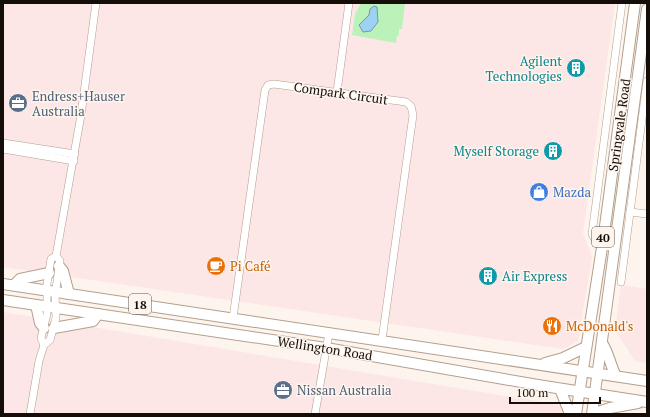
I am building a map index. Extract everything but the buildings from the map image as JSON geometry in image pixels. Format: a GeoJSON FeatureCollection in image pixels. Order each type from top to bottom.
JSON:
{"type":"FeatureCollection","features":[{"type":"Feature","properties":{"kind":"highway","name":"Springvale Road"},"geometry":{"type":"LineString","coordinates":[[576,414],[602,246],[635,3]]}},
{"type":"Feature","properties":{"kind":"highway","name":"Springvale Road"},"geometry":{"type":"LineString","coordinates":[[592,414],[615,248],[640,122],[647,9]]}},
{"type":"Feature","properties":{"kind":"highway"},"geometry":{"type":"LineString","coordinates":[[58,261],[63,271],[69,294]]}},
{"type":"Feature","properties":{"kind":"highway"},"geometry":{"type":"LineString","coordinates":[[14,285],[20,279],[49,273]]}},
{"type":"Feature","properties":{"kind":"highway","name":"Wellington Road"},"geometry":{"type":"LineString","coordinates":[[3,284],[647,381]]}},
{"type":"Feature","properties":{"kind":"highway","name":"Wellington Road"},"geometry":{"type":"LineString","coordinates":[[3,300],[326,348],[560,389],[646,402]]}},
{"type":"Feature","properties":{"kind":"highway"},"geometry":{"type":"LineString","coordinates":[[36,305],[40,323],[49,328],[93,321],[98,314]]}},
{"type":"Feature","properties":{"kind":"highway"},"geometry":{"type":"LineString","coordinates":[[602,343],[607,350],[609,361],[616,376]]}},
{"type":"Feature","properties":{"kind":"highway"},"geometry":{"type":"LineString","coordinates":[[541,364],[563,358],[586,347]]}},
{"type":"Feature","properties":{"kind":"highway"},"geometry":{"type":"LineString","coordinates":[[560,389],[570,414]]}},
{"type":"Feature","properties":{"kind":"highway"},"geometry":{"type":"LineString","coordinates":[[592,414],[607,408],[646,402]]}},
{"type":"Feature","properties":{"kind":"street"},"geometry":{"type":"LineString","coordinates":[[51,291],[58,261],[96,3]]}},
{"type":"Feature","properties":{"kind":"street"},"geometry":{"type":"LineString","coordinates":[[337,92],[349,3]]}},
{"type":"Feature","properties":{"kind":"street"},"geometry":{"type":"LineString","coordinates":[[615,248],[602,246],[596,242],[592,230],[622,3]]}},
{"type":"Feature","properties":{"kind":"street"},"geometry":{"type":"LineString","coordinates":[[621,282],[640,122],[647,81]]}},
{"type":"Feature","properties":{"kind":"street","name":"Compark Circuit"},"geometry":{"type":"LineString","coordinates":[[233,318],[265,90],[268,85],[274,84],[406,102],[411,106],[413,115],[382,340]]}},
{"type":"Feature","properties":{"kind":"street"},"geometry":{"type":"LineString","coordinates":[[619,119],[640,122]]}},
{"type":"Feature","properties":{"kind":"street"},"geometry":{"type":"LineString","coordinates":[[3,142],[74,157]]}},
{"type":"Feature","properties":{"kind":"street"},"geometry":{"type":"LineString","coordinates":[[3,149],[74,157]]}},
{"type":"Feature","properties":{"kind":"street"},"geometry":{"type":"LineString","coordinates":[[630,212],[647,214]]}},
{"type":"Feature","properties":{"kind":"street"},"geometry":{"type":"LineString","coordinates":[[30,414],[36,372],[44,345],[50,340],[49,328],[52,308],[49,273],[51,260],[58,261]]}},
{"type":"Feature","properties":{"kind":"street"},"geometry":{"type":"LineString","coordinates":[[611,276],[623,270]]}},
{"type":"Feature","properties":{"kind":"street"},"geometry":{"type":"LineString","coordinates":[[315,414],[329,333]]}},
{"type":"Feature","properties":{"kind":"shaded area"},"geometry":{"type":"Polygon","coordinates":[[[3,3],[615,3],[583,233],[592,257],[578,341],[563,349],[3,267],[3,3]]]}},
{"type":"Feature","properties":{"kind":"shaded area"},"geometry":{"type":"Polygon","coordinates":[[[621,285],[647,289],[647,363],[635,361],[615,330],[621,285]]]}},
{"type":"Feature","properties":{"kind":"shaded area"},"geometry":{"type":"Polygon","coordinates":[[[3,312],[566,406],[564,414],[3,414],[3,312]]]}},
{"type":"Feature","properties":{"kind":"shaded area"},"geometry":{"type":"Polygon","coordinates":[[[3,335],[30,339],[18,414],[3,414],[3,335]]]}},
{"type":"Feature","properties":{"kind":"green space"},"geometry":{"type":"Polygon","coordinates":[[[361,3],[405,3],[402,29],[399,29],[399,35],[397,36],[396,43],[352,35],[355,14],[361,3]]]}},
{"type":"Feature","properties":{"kind":"water"},"geometry":{"type":"Polygon","coordinates":[[[374,6],[377,7],[378,22],[371,31],[363,32],[359,25],[369,15],[370,9],[374,6]]]}},
{"type":"Feature","properties":{"kind":"place","name":"Agilent Technologies"},"geometry":{"type":"Point","coordinates":[576,68]}},
{"type":"Feature","properties":{"kind":"place","name":"Endress+Hauser Australia"},"geometry":{"type":"Point","coordinates":[18,103]}},
{"type":"Feature","properties":{"kind":"place","name":"Myself Storage"},"geometry":{"type":"Point","coordinates":[553,151]}},
{"type":"Feature","properties":{"kind":"place","name":"Mazda"},"geometry":{"type":"Point","coordinates":[539,192]}},
{"type":"Feature","properties":{"kind":"place","name":"Pi Café"},"geometry":{"type":"Point","coordinates":[216,266]}},
{"type":"Feature","properties":{"kind":"place","name":"Air Express"},"geometry":{"type":"Point","coordinates":[488,276]}},
{"type":"Feature","properties":{"kind":"place","name":"McDonald's"},"geometry":{"type":"Point","coordinates":[552,326]}},
{"type":"Feature","properties":{"kind":"place","name":"Nissan Australia"},"geometry":{"type":"Point","coordinates":[283,390]}}]}
